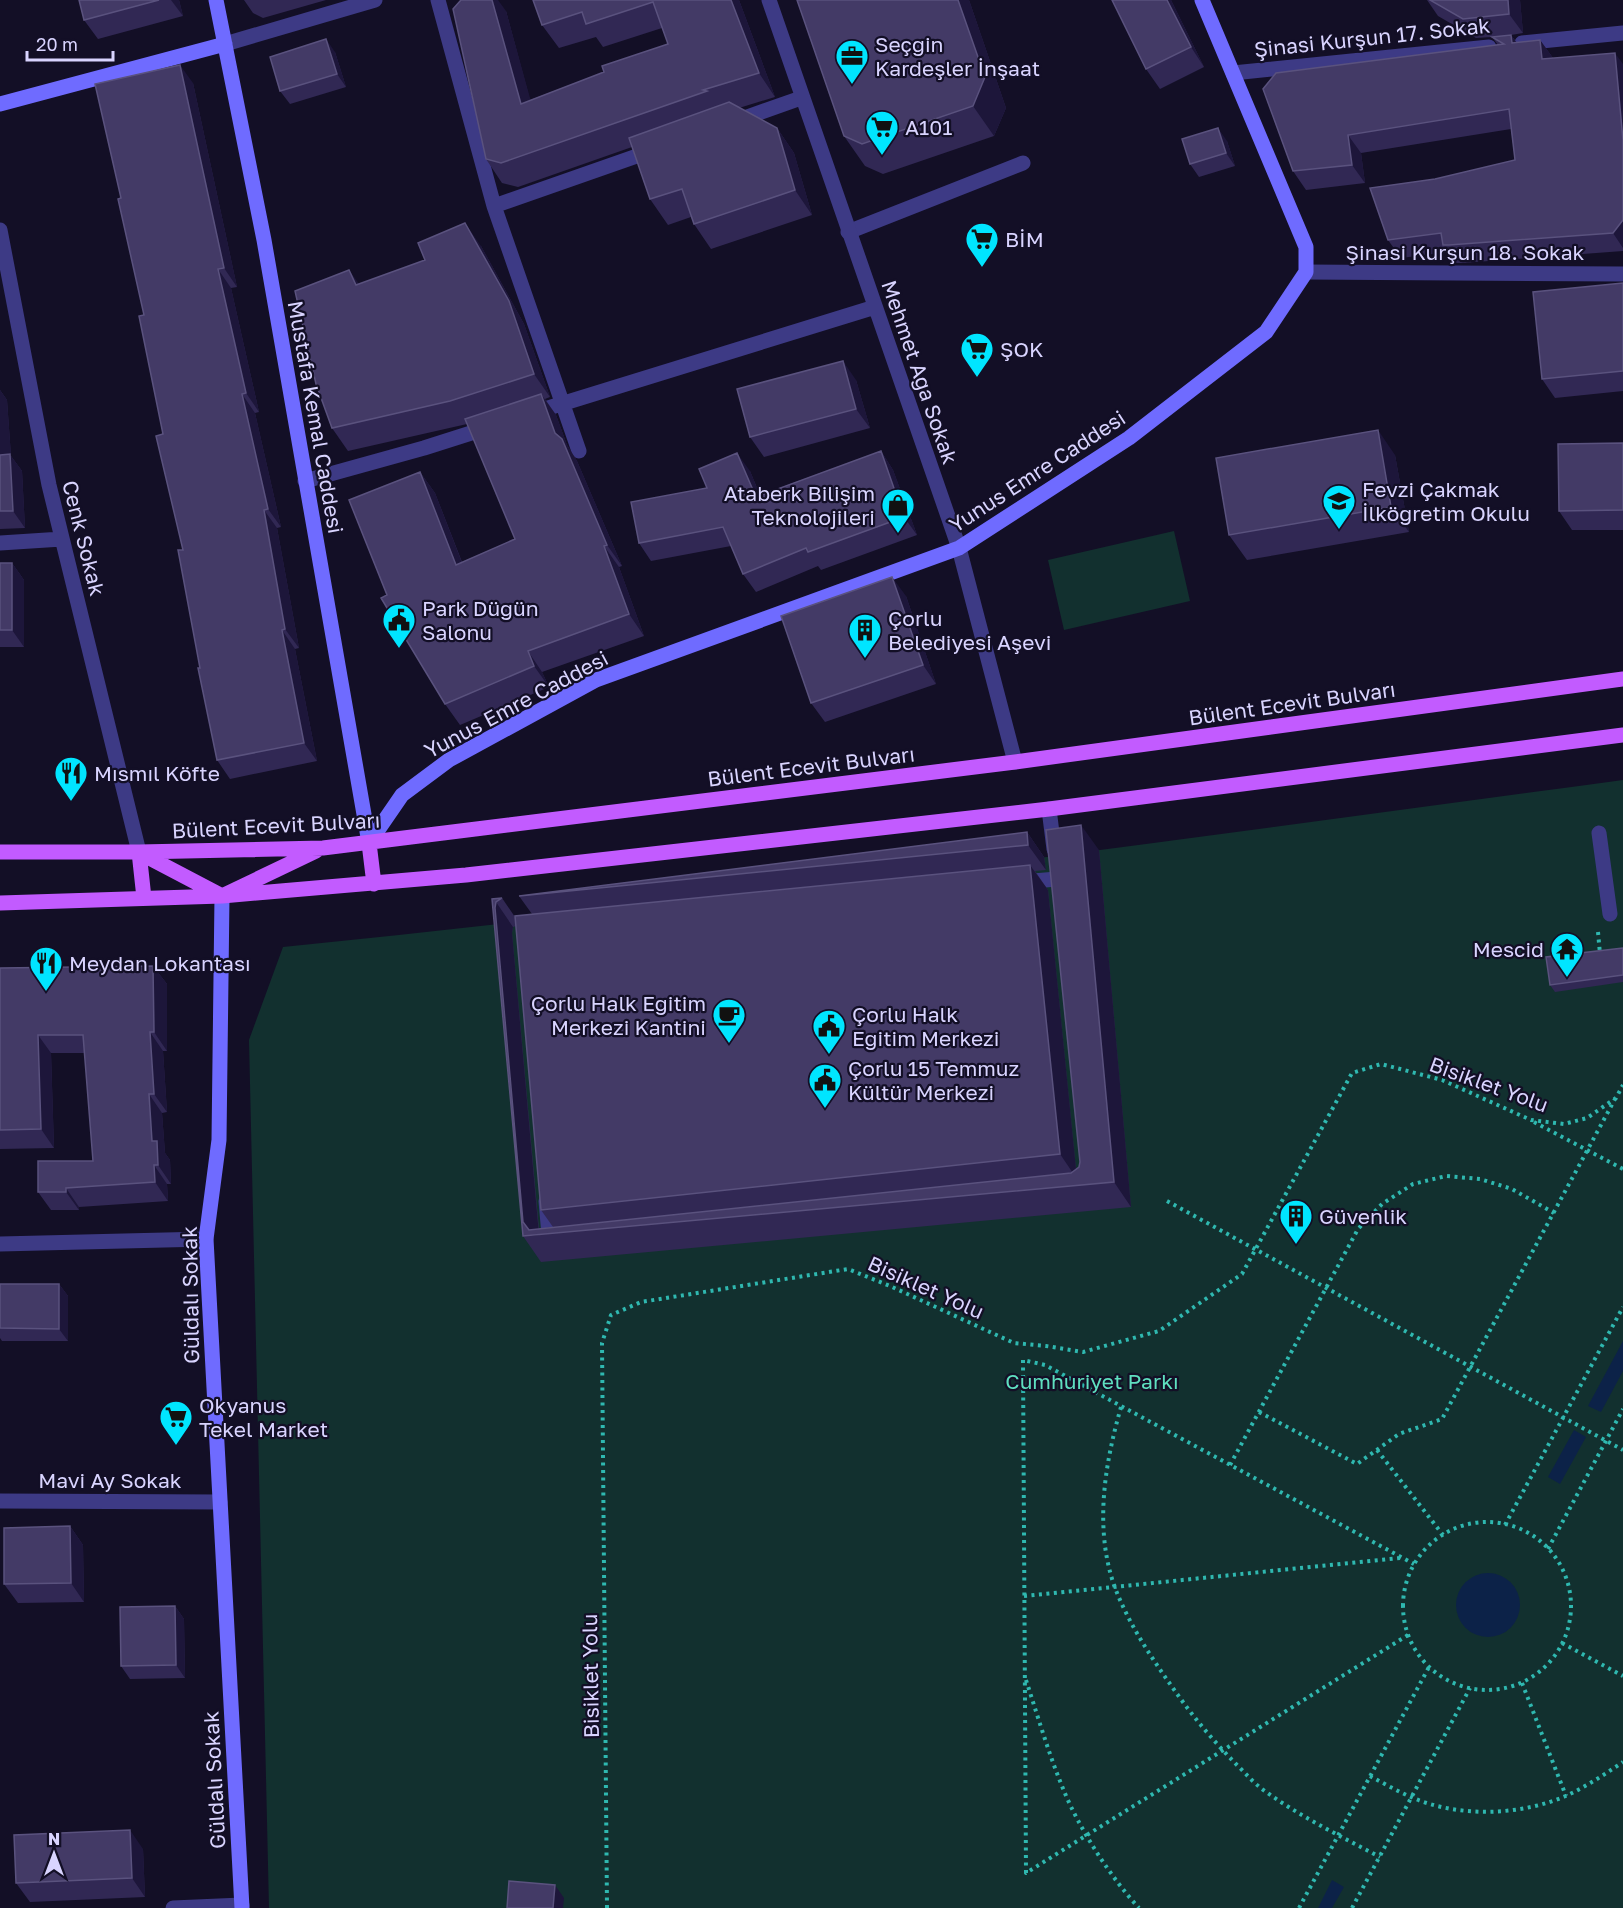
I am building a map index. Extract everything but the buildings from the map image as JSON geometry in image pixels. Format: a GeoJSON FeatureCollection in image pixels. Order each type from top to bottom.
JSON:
{"type":"FeatureCollection","features":[{"type":"Feature","properties":{"kind":"main road","name":"Bülent Ecevit Bulvarı"},"geometry":{"type":"LineString","coordinates":[[0,852],[323,848],[1015,762],[1623,679]]}},
{"type":"Feature","properties":{"kind":"main road"},"geometry":{"type":"LineString","coordinates":[[0,903],[222,896],[466,875],[1049,809],[1623,735]]}},
{"type":"Feature","properties":{"kind":"main road"},"geometry":{"type":"LineString","coordinates":[[369,843],[374,884]]}},
{"type":"Feature","properties":{"kind":"main road"},"geometry":{"type":"LineString","coordinates":[[222,896],[323,848]]}},
{"type":"Feature","properties":{"kind":"main road"},"geometry":{"type":"LineString","coordinates":[[139,852],[222,896]]}},
{"type":"Feature","properties":{"kind":"main road"},"geometry":{"type":"LineString","coordinates":[[139,852],[144,898]]}},
{"type":"Feature","properties":{"kind":"street","name":"Mustafa Kemal Caddesi"},"geometry":{"type":"LineString","coordinates":[[216,0],[264,240],[369,843]]}},
{"type":"Feature","properties":{"kind":"street"},"geometry":{"type":"LineString","coordinates":[[0,104],[225,44],[375,0]]}},
{"type":"Feature","properties":{"kind":"street"},"geometry":{"type":"LineString","coordinates":[[438,0],[494,206],[579,451]]}},
{"type":"Feature","properties":{"kind":"street","name":"Mehmet Ağa Sokak"},"geometry":{"type":"LineString","coordinates":[[769,0],[801,98],[959,549],[1015,762]]}},
{"type":"Feature","properties":{"kind":"street"},"geometry":{"type":"LineString","coordinates":[[1202,0],[1306,247],[1306,272]]}},
{"type":"Feature","properties":{"kind":"street","name":"Şinasi Kurşun 17. Sokak"},"geometry":{"type":"LineString","coordinates":[[1233,73],[1623,33]]}},
{"type":"Feature","properties":{"kind":"street"},"geometry":{"type":"LineString","coordinates":[[714,129],[801,98]]}},
{"type":"Feature","properties":{"kind":"street"},"geometry":{"type":"LineString","coordinates":[[494,206],[670,144]]}},
{"type":"Feature","properties":{"kind":"street"},"geometry":{"type":"LineString","coordinates":[[848,232],[1023,163]]}},
{"type":"Feature","properties":{"kind":"street","name":"Cenk Sokak"},"geometry":{"type":"LineString","coordinates":[[0,230],[49,485],[139,852]]}},
{"type":"Feature","properties":{"kind":"street","name":"Şinasi Kurşun 18. Sokak"},"geometry":{"type":"LineString","coordinates":[[1306,272],[1623,274]]}},
{"type":"Feature","properties":{"kind":"street","name":"Yunus Emre Caddesi"},"geometry":{"type":"LineString","coordinates":[[369,843],[402,795],[449,760],[596,680],[959,549],[1129,438],[1266,332],[1306,272]]}},
{"type":"Feature","properties":{"kind":"street"},"geometry":{"type":"LineString","coordinates":[[305,481],[424,448],[875,307]]}},
{"type":"Feature","properties":{"kind":"street"},"geometry":{"type":"LineString","coordinates":[[0,543],[62,539]]}},
{"type":"Feature","properties":{"kind":"street"},"geometry":{"type":"LineString","coordinates":[[1009,884],[1057,885],[1049,809]]}},
{"type":"Feature","properties":{"kind":"street"},"geometry":{"type":"LineString","coordinates":[[1599,833],[1610,914]]}},
{"type":"Feature","properties":{"kind":"street","name":"Güldalı Sokak"},"geometry":{"type":"LineString","coordinates":[[222,896],[219,1140],[206,1239],[242,1906]]}},
{"type":"Feature","properties":{"kind":"street"},"geometry":{"type":"LineString","coordinates":[[545,1188],[550,1246],[573,1243]]}},
{"type":"Feature","properties":{"kind":"street"},"geometry":{"type":"LineString","coordinates":[[0,1244],[206,1239]]}},
{"type":"Feature","properties":{"kind":"street","name":"Mavi Ay Sokak"},"geometry":{"type":"LineString","coordinates":[[0,1501],[220,1502]]}},
{"type":"Feature","properties":{"kind":"street"},"geometry":{"type":"LineString","coordinates":[[173,1908],[242,1906]]}},
{"type":"Feature","properties":{"kind":"path","name":"Bisiklet Yolu"},"geometry":{"type":"LineString","coordinates":[[607,1908],[602,1343],[611,1315],[641,1302],[848,1269],[1014,1343],[1083,1352],[1160,1331],[1242,1274],[1352,1072],[1381,1064],[1442,1080],[1531,1120],[1564,1124],[1587,1118],[1616,1098],[1623,1085]]}},
{"type":"Feature","properties":{"kind":"path"},"geometry":{"type":"LineString","coordinates":[[1259,1412],[1357,1464],[1399,1434],[1442,1419],[1616,1098]]}},
{"type":"Feature","properties":{"kind":"path"},"geometry":{"type":"LineString","coordinates":[[1531,1120],[1623,1169]]}},
{"type":"Feature","properties":{"kind":"path"},"geometry":{"type":"LineString","coordinates":[[1230,1465],[1358,1229],[1382,1204],[1413,1184],[1446,1176],[1480,1179],[1512,1189],[1554,1213]]}},
{"type":"Feature","properties":{"kind":"path"},"geometry":{"type":"LineString","coordinates":[[1167,1201],[1623,1450]]}},
{"type":"Feature","properties":{"kind":"path"},"geometry":{"type":"LineString","coordinates":[[1505,1525],[1623,1307]]}},
{"type":"Feature","properties":{"kind":"path"},"geometry":{"type":"LineString","coordinates":[[1408,1635],[1026,1873],[1023,1360],[1045,1365],[1414,1564]]}},
{"type":"Feature","properties":{"kind":"path"},"geometry":{"type":"LineString","coordinates":[[1121,1407],[1110,1444],[1104,1488],[1104,1527],[1107,1562],[1115,1587],[1136,1632],[1188,1709],[1222,1750],[1259,1787],[1294,1812],[1380,1857]]}},
{"type":"Feature","properties":{"kind":"path"},"geometry":{"type":"LineString","coordinates":[[1548,1549],[1623,1409]]}},
{"type":"Feature","properties":{"kind":"path"},"geometry":{"type":"LineString","coordinates":[[1377,1450],[1443,1535]]}},
{"type":"Feature","properties":{"kind":"path"},"geometry":{"type":"LineString","coordinates":[[1482,1523],[1505,1525],[1527,1532],[1548,1549],[1560,1564],[1570,1594],[1569,1624],[1562,1643],[1547,1665],[1522,1683],[1492,1690],[1470,1688],[1447,1680],[1429,1667],[1414,1648],[1408,1635],[1402,1604],[1404,1588],[1414,1564],[1426,1548],[1443,1535],[1466,1525],[1482,1523]]}},
{"type":"Feature","properties":{"kind":"path"},"geometry":{"type":"LineString","coordinates":[[1024,1596],[1402,1557]]}},
{"type":"Feature","properties":{"kind":"path"},"geometry":{"type":"LineString","coordinates":[[1562,1643],[1623,1676]]}},
{"type":"Feature","properties":{"kind":"path"},"geometry":{"type":"LineString","coordinates":[[1299,1908],[1429,1667]]}},
{"type":"Feature","properties":{"kind":"path"},"geometry":{"type":"LineString","coordinates":[[1025,1677],[1064,1792],[1087,1835],[1138,1908]]}},
{"type":"Feature","properties":{"kind":"path"},"geometry":{"type":"LineString","coordinates":[[1522,1683],[1566,1796]]}},
{"type":"Feature","properties":{"kind":"path"},"geometry":{"type":"LineString","coordinates":[[1352,1908],[1470,1688]]}},
{"type":"Feature","properties":{"kind":"path"},"geometry":{"type":"LineString","coordinates":[[1370,1776],[1412,1798],[1456,1809],[1487,1813],[1528,1808],[1566,1796],[1587,1786],[1623,1762]]}},
{"type":"Feature","properties":{"kind":"green space"},"geometry":{"type":"Polygon","coordinates":[[[1174,531],[1190,601],[1064,630],[1048,560],[1174,531]]]}},
{"type":"Feature","properties":{"kind":"green space","name":"Cumhuriyet Parkı"},"geometry":{"type":"Polygon","coordinates":[[[1623,780],[1623,1908],[269,1908],[249,1040],[283,947],[786,890],[1623,780]]]}},
{"type":"Feature","properties":{"kind":"water"},"geometry":{"type":"Polygon","coordinates":[[[1623,1341],[1623,1371],[1601,1412],[1588,1406],[1623,1341]]]}},
{"type":"Feature","properties":{"kind":"water"},"geometry":{"type":"Polygon","coordinates":[[[1574,1430],[1586,1437],[1560,1484],[1548,1477],[1574,1430]]]}},
{"type":"Feature","properties":{"kind":"water"},"geometry":{"type":"Polygon","coordinates":[[[1488,1573],[1506,1579],[1514,1587],[1520,1605],[1514,1623],[1506,1631],[1488,1637],[1470,1631],[1462,1623],[1456,1605],[1462,1587],[1470,1579],[1488,1573]]]}},
{"type":"Feature","properties":{"kind":"water"},"geometry":{"type":"Polygon","coordinates":[[[1332,1880],[1344,1887],[1332,1908],[1318,1908],[1332,1880]]]}},
{"type":"Feature","properties":{"kind":"place","name":"Seçgin Kardeşler İnşaat"},"geometry":{"type":"Point","coordinates":[852,85]}},
{"type":"Feature","properties":{"kind":"place","name":"A101"},"geometry":{"type":"Point","coordinates":[882,156]}},
{"type":"Feature","properties":{"kind":"place","name":"BİM"},"geometry":{"type":"Point","coordinates":[982,268]}},
{"type":"Feature","properties":{"kind":"place","name":"ŞOK"},"geometry":{"type":"Point","coordinates":[977,378]}},
{"type":"Feature","properties":{"kind":"place","name":"Fevzi Çakmak İlköğretim Okulu"},"geometry":{"type":"Point","coordinates":[1339,530]}},
{"type":"Feature","properties":{"kind":"place","name":"Ataberk Bilişim Teknolojileri"},"geometry":{"type":"Point","coordinates":[898,534]}},
{"type":"Feature","properties":{"kind":"place","name":"Park Düğün Salonu"},"geometry":{"type":"Point","coordinates":[399,649]}},
{"type":"Feature","properties":{"kind":"place","name":"Çorlu Belediyesi Aşevi"},"geometry":{"type":"Point","coordinates":[865,659]}},
{"type":"Feature","properties":{"kind":"place","name":"Mısmıl Köfte"},"geometry":{"type":"Point","coordinates":[71,802]}},
{"type":"Feature","properties":{"kind":"place","name":"Mescid"},"geometry":{"type":"Point","coordinates":[1567,978]}},
{"type":"Feature","properties":{"kind":"place","name":"Meydan Lokantası"},"geometry":{"type":"Point","coordinates":[46,992]}},
{"type":"Feature","properties":{"kind":"place","name":"Çorlu Halk Eğitim Merkezi Kantini"},"geometry":{"type":"Point","coordinates":[729,1044]}},
{"type":"Feature","properties":{"kind":"place","name":"Çorlu Halk Eğitim Merkezi"},"geometry":{"type":"Point","coordinates":[829,1055]}},
{"type":"Feature","properties":{"kind":"place","name":"Çorlu 15 Temmuz Kültür Merkezi"},"geometry":{"type":"Point","coordinates":[825,1109]}},
{"type":"Feature","properties":{"kind":"place","name":"Güvenlik"},"geometry":{"type":"Point","coordinates":[1296,1245]}},
{"type":"Feature","properties":{"kind":"place","name":"Okyanus Tekel Market"},"geometry":{"type":"Point","coordinates":[176,1446]}}]}
